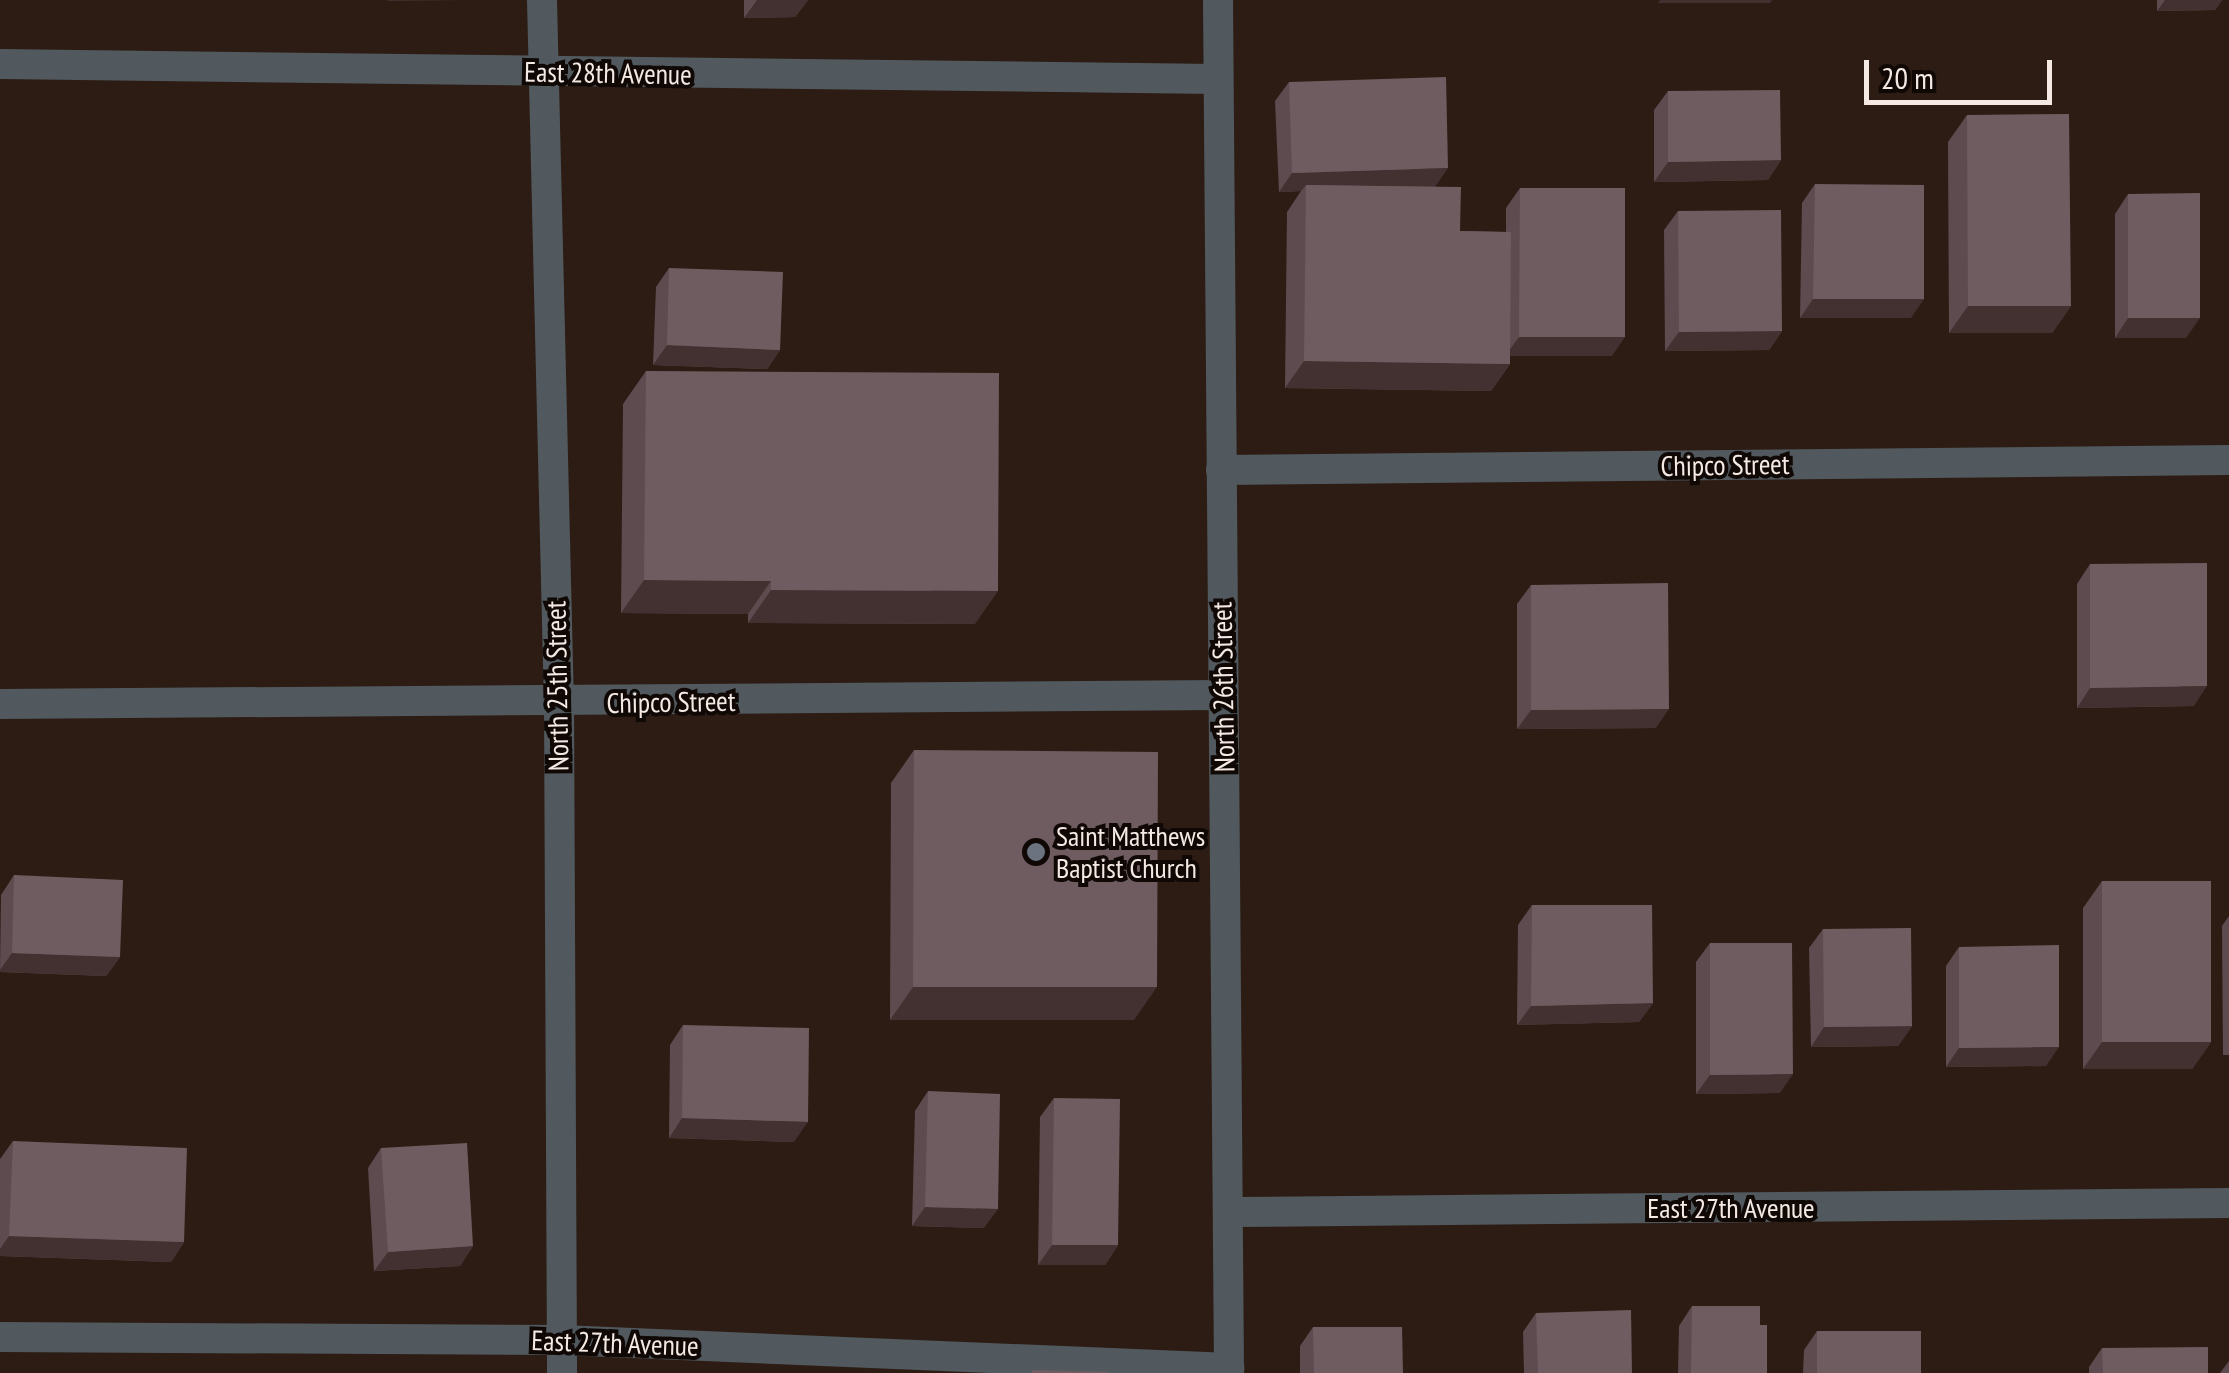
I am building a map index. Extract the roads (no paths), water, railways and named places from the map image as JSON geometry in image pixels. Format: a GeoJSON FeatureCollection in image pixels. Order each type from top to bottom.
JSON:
{"type":"FeatureCollection","features":[{"type":"Feature","properties":{"kind":"street","name":"North 25th Street"},"geometry":{"type":"LineString","coordinates":[[542,0],[559,704],[562,1373]]}},
{"type":"Feature","properties":{"kind":"street","name":"North 26th Street"},"geometry":{"type":"LineString","coordinates":[[1218,0],[1222,695],[1233,1212],[1229,1370]]}},
{"type":"Feature","properties":{"kind":"street","name":"East 28th Avenue"},"geometry":{"type":"LineString","coordinates":[[0,64],[1216,80]]}},
{"type":"Feature","properties":{"kind":"street","name":"Chipco Street"},"geometry":{"type":"LineString","coordinates":[[1221,470],[2229,460]]}},
{"type":"Feature","properties":{"kind":"street","name":"Chipco Street"},"geometry":{"type":"LineString","coordinates":[[0,704],[559,704],[1222,695]]}},
{"type":"Feature","properties":{"kind":"street","name":"East 27th Avenue"},"geometry":{"type":"LineString","coordinates":[[1233,1212],[2229,1203]]}},
{"type":"Feature","properties":{"kind":"street","name":"East 27th Avenue"},"geometry":{"type":"LineString","coordinates":[[0,1338],[562,1340],[1229,1370]]}},
{"type":"Feature","properties":{"kind":"place","name":"Saint Matthews Baptist Church"},"geometry":{"type":"Point","coordinates":[1036,852]}}]}
